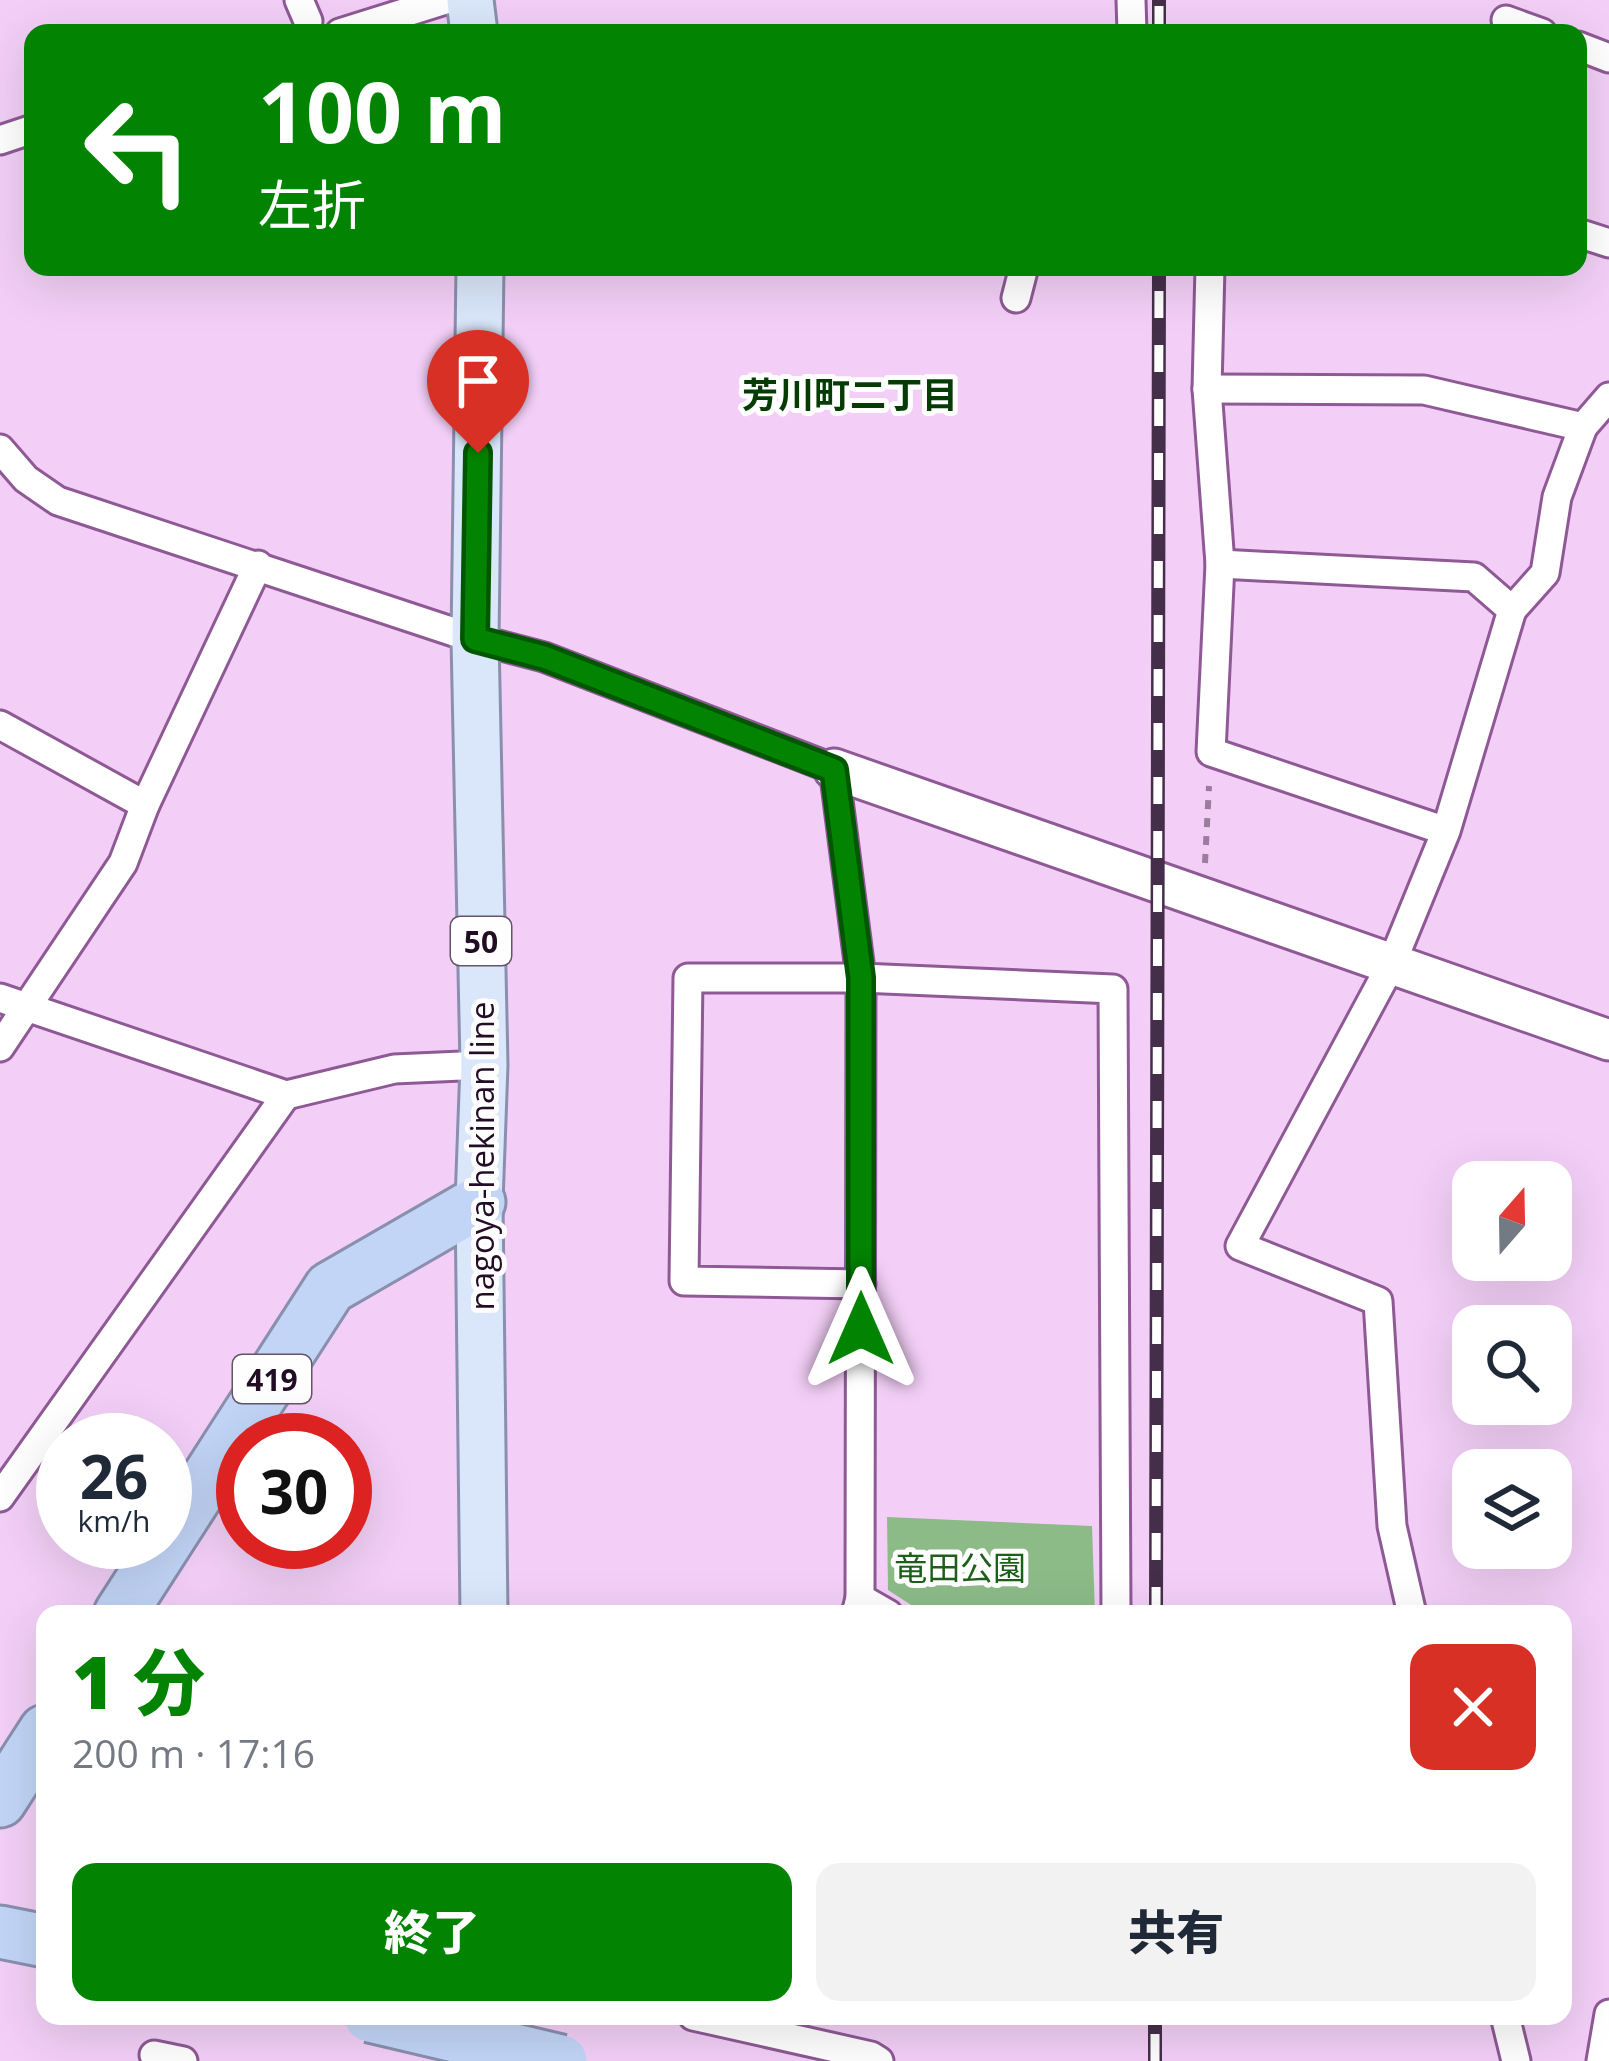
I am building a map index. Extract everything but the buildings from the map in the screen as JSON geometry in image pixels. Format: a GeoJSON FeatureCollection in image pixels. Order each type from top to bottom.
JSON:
{"type":"FeatureCollection","features":[{"type":"Feature","properties":{"kind":"highway","name":"419"},"geometry":{"type":"LineString","coordinates":[[127,1605],[330,1288],[479,1202]]}},
{"type":"Feature","properties":{"kind":"highway"},"geometry":{"type":"LineString","coordinates":[[0,1801],[36,1745]]}},
{"type":"Feature","properties":{"kind":"highway"},"geometry":{"type":"LineString","coordinates":[[0,1932],[36,1940]]}},
{"type":"Feature","properties":{"kind":"highway"},"geometry":{"type":"LineString","coordinates":[[408,2025],[561,2061]]}},
{"type":"Feature","properties":{"kind":"main road","name":"nagoya-hekinan line"},"geometry":{"type":"LineString","coordinates":[[480,276],[475,639],[484,1065],[479,1202],[484,1605]]}},
{"type":"Feature","properties":{"kind":"main road"},"geometry":{"type":"LineString","coordinates":[[484,2061],[486,2025]]}},
{"type":"Feature","properties":{"kind":"street"},"geometry":{"type":"LineString","coordinates":[[369,24],[446,0]]}},
{"type":"Feature","properties":{"kind":"street"},"geometry":{"type":"LineString","coordinates":[[1016,298],[1022,276]]}},
{"type":"Feature","properties":{"kind":"street"},"geometry":{"type":"LineString","coordinates":[[1210,276],[1207,389],[1220,564],[1211,752],[1446,831]]}},
{"type":"Feature","properties":{"kind":"street"},"geometry":{"type":"LineString","coordinates":[[1207,389],[1424,390],[1582,427]]}},
{"type":"Feature","properties":{"kind":"street"},"geometry":{"type":"LineString","coordinates":[[1410,1605],[1392,1526],[1378,1301],[1240,1246],[1392,962],[1446,831],[1512,610],[1545,573],[1557,497],[1582,427],[1609,397]]}},
{"type":"Feature","properties":{"kind":"street"},"geometry":{"type":"LineString","coordinates":[[0,449],[26,479],[58,501],[475,639],[544,657],[834,770],[1609,1040]]}},
{"type":"Feature","properties":{"kind":"street"},"geometry":{"type":"LineString","coordinates":[[1220,564],[1474,578],[1512,610]]}},
{"type":"Feature","properties":{"kind":"street"},"geometry":{"type":"LineString","coordinates":[[0,1047],[123,863],[258,565]]}},
{"type":"Feature","properties":{"kind":"street"},"geometry":{"type":"LineString","coordinates":[[0,725],[146,805]]}},
{"type":"Feature","properties":{"kind":"street"},"geometry":{"type":"LineString","coordinates":[[834,770],[861,978],[858,1605]]}},
{"type":"Feature","properties":{"kind":"street"},"geometry":{"type":"LineString","coordinates":[[861,1284],[685,1281],[688,979],[861,978],[1113,989],[1116,1605]]}},
{"type":"Feature","properties":{"kind":"street"},"geometry":{"type":"LineString","coordinates":[[0,998],[286,1095],[394,1069],[484,1065]]}},
{"type":"Feature","properties":{"kind":"street"},"geometry":{"type":"LineString","coordinates":[[0,1497],[286,1095]]}},
{"type":"Feature","properties":{"kind":"street"},"geometry":{"type":"LineString","coordinates":[[1601,2061],[1609,2014]]}},
{"type":"Feature","properties":{"kind":"street"},"geometry":{"type":"LineString","coordinates":[[733,2025],[879,2061]]}},
{"type":"Feature","properties":{"kind":"street"},"geometry":{"type":"LineString","coordinates":[[1507,2025],[1516,2061]]}},
{"type":"Feature","properties":{"kind":"street"},"geometry":{"type":"LineString","coordinates":[[154,2055],[183,2061]]}},
{"type":"Feature","properties":{"kind":"path"},"geometry":{"type":"LineString","coordinates":[[1204,896],[1211,752]]}},
{"type":"Feature","properties":{"kind":"green space","name":"竜田公園"},"geometry":{"type":"Polygon","coordinates":[[[887,1517],[1092,1526],[1095,1605],[911,1605],[888,1590],[887,1517]]]}},
{"type":"Feature","properties":{"kind":"railway"},"geometry":{"type":"LineString","coordinates":[[1159,0],[1159,24]]}},
{"type":"Feature","properties":{"kind":"railway"},"geometry":{"type":"LineString","coordinates":[[1156,1605],[1159,276]]}},
{"type":"Feature","properties":{"kind":"railway"},"geometry":{"type":"LineString","coordinates":[[1155,2025],[1155,2061]]}},
{"type":"Feature","properties":{"kind":"district","name":"芳川町二丁目"},"geometry":{"type":"Point","coordinates":[850,394]}},
{"type":"Feature","properties":{"kind":"route"},"geometry":{"type":"LineString","coordinates":[[478,453],[475,639],[544,657],[834,770],[861,978],[861,1329]]}}]}
